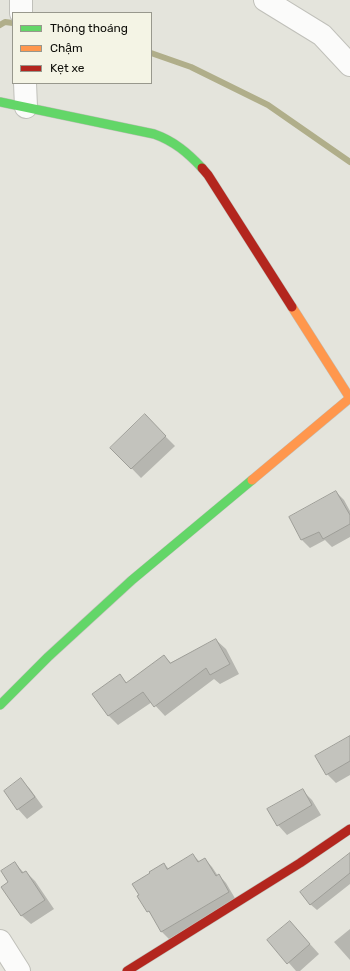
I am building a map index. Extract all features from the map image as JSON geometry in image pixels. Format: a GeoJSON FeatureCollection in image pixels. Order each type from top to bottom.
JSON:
{"type":"FeatureCollection","features":[{"type":"Feature","properties":{"kind":"street"},"geometry":{"type":"LineString","coordinates":[[21,0],[21,12]]}},
{"type":"Feature","properties":{"kind":"street"},"geometry":{"type":"LineString","coordinates":[[265,0],[322,35],[350,65]]}},
{"type":"Feature","properties":{"kind":"street"},"geometry":{"type":"LineString","coordinates":[[25,84],[26,107]]}},
{"type":"Feature","properties":{"kind":"street"},"geometry":{"type":"LineString","coordinates":[[0,102],[146,132],[166,139],[190,155],[208,175],[350,398],[132,580],[0,705]]}},
{"type":"Feature","properties":{"kind":"street"},"geometry":{"type":"LineString","coordinates":[[128,971],[300,863],[350,829]]}},
{"type":"Feature","properties":{"kind":"street"},"geometry":{"type":"LineString","coordinates":[[0,941],[19,971]]}},
{"type":"Feature","properties":{"kind":"building"},"geometry":{"type":"Polygon","coordinates":[[[145,414],[166,436],[131,469],[110,448],[145,414]]]}},
{"type":"Feature","properties":{"kind":"building"},"geometry":{"type":"Polygon","coordinates":[[[336,491],[350,515],[350,524],[323,539],[319,532],[301,540],[289,517],[336,491]]]}},
{"type":"Feature","properties":{"kind":"building"},"geometry":{"type":"Polygon","coordinates":[[[216,639],[230,664],[210,675],[206,668],[154,707],[143,692],[108,716],[92,694],[120,674],[126,683],[164,655],[170,663],[216,639]]]}},
{"type":"Feature","properties":{"kind":"building"},"geometry":{"type":"Polygon","coordinates":[[[350,736],[350,761],[326,775],[315,756],[350,736]]]}},
{"type":"Feature","properties":{"kind":"building"},"geometry":{"type":"Polygon","coordinates":[[[21,778],[35,797],[17,810],[4,791],[21,778]]]}},
{"type":"Feature","properties":{"kind":"building"},"geometry":{"type":"Polygon","coordinates":[[[303,789],[312,805],[277,826],[267,809],[303,789]]]}},
{"type":"Feature","properties":{"kind":"building"},"geometry":{"type":"Polygon","coordinates":[[[350,853],[350,873],[310,905],[300,892],[350,853]]]}},
{"type":"Feature","properties":{"kind":"building"},"geometry":{"type":"Polygon","coordinates":[[[193,854],[198,862],[205,858],[216,876],[219,874],[229,892],[161,932],[149,911],[147,912],[137,896],[139,895],[132,884],[164,863],[167,869],[193,854]]]}},
{"type":"Feature","properties":{"kind":"building"},"geometry":{"type":"Polygon","coordinates":[[[15,862],[22,873],[26,871],[45,900],[21,916],[1,887],[8,882],[1,871],[15,862]]]}},
{"type":"Feature","properties":{"kind":"building"},"geometry":{"type":"Polygon","coordinates":[[[290,921],[310,944],[287,964],[267,940],[290,921]]]}},
{"type":"Feature","properties":{"kind":"waterway"},"geometry":{"type":"LineString","coordinates":[[0,25],[5,22],[12,23]]}},
{"type":"Feature","properties":{"kind":"waterway"},"geometry":{"type":"LineString","coordinates":[[152,53],[191,67],[268,105],[350,162]]}},
{"type":"Feature","properties":{"kind":"traffic: fast"},"geometry":{"type":"LineString","coordinates":[[0,102],[154,134],[168,140],[180,148],[202,168]]}},
{"type":"Feature","properties":{"kind":"traffic: fast"},"geometry":{"type":"LineString","coordinates":[[0,705],[48,657],[132,580],[252,480]]}},
{"type":"Feature","properties":{"kind":"traffic: slow"},"geometry":{"type":"LineString","coordinates":[[292,307],[350,398]]}},
{"type":"Feature","properties":{"kind":"traffic: slow"},"geometry":{"type":"LineString","coordinates":[[252,480],[350,398]]}},
{"type":"Feature","properties":{"kind":"traffic: jam"},"geometry":{"type":"LineString","coordinates":[[202,168],[208,175],[292,307]]}},
{"type":"Feature","properties":{"kind":"traffic: jam"},"geometry":{"type":"LineString","coordinates":[[127,971],[300,863],[350,829]]}}]}
